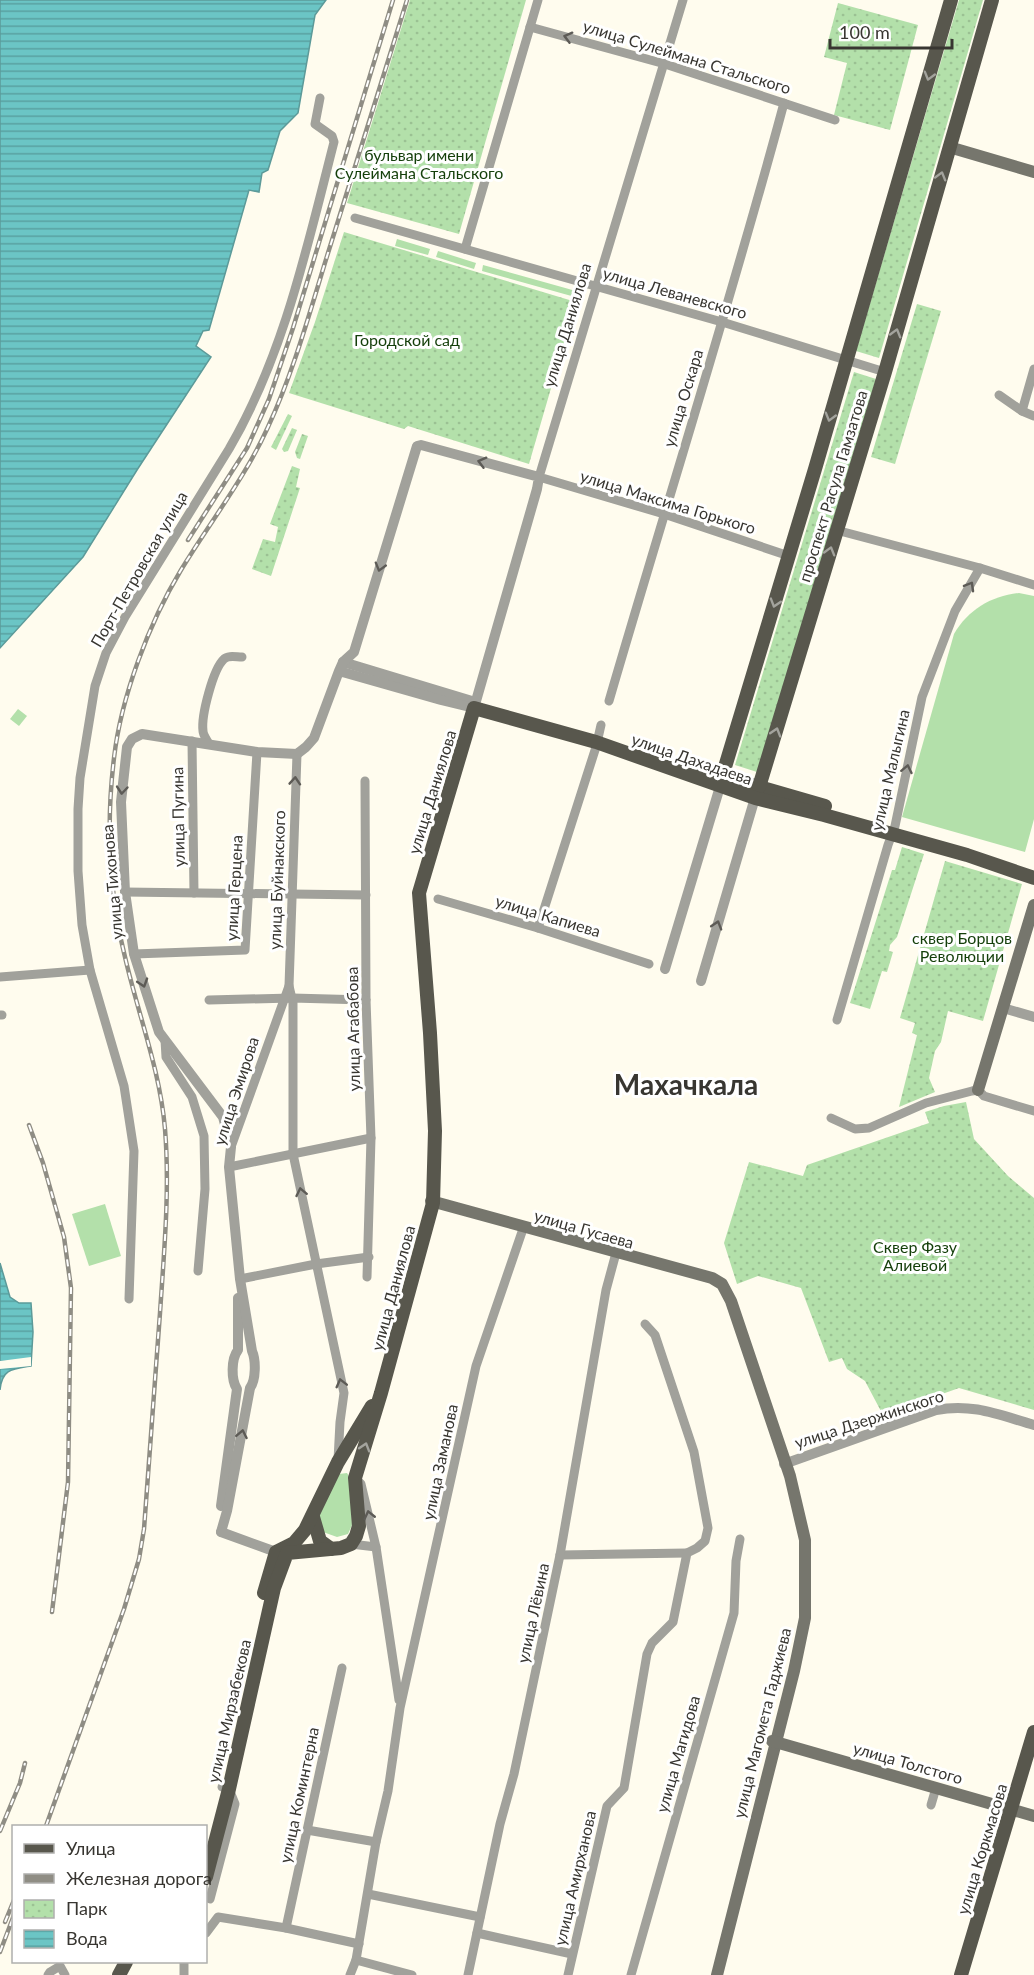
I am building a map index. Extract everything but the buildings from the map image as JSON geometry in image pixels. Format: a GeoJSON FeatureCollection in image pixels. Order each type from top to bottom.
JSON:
{"type":"FeatureCollection","features":[{"type":"Feature","properties":{"kind":"main road","name":"проспект Расула Гамзатова"},"geometry":{"type":"LineString","coordinates":[[722,782],[951,0]]}},
{"type":"Feature","properties":{"kind":"main road","name":"проспект Расула Гамзатова"},"geometry":{"type":"LineString","coordinates":[[757,793],[885,372],[992,0]]}},
{"type":"Feature","properties":{"kind":"main road"},"geometry":{"type":"LineString","coordinates":[[950,147],[1034,171]]}},
{"type":"Feature","properties":{"kind":"main road","name":"улица Дахадаева"},"geometry":{"type":"LineString","coordinates":[[474,705],[598,734],[722,782],[824,815],[973,848],[1034,869]]}},
{"type":"Feature","properties":{"kind":"main road","name":"улица Даниялова"},"geometry":{"type":"LineString","coordinates":[[351,1544],[359,1526],[355,1478],[381,1393],[432,1202],[435,1120],[419,893],[474,705]]}},
{"type":"Feature","properties":{"kind":"main road","name":"улица Дахадаева"},"geometry":{"type":"LineString","coordinates":[[894,831],[1034,878]]}},
{"type":"Feature","properties":{"kind":"main road"},"geometry":{"type":"LineString","coordinates":[[978,1090],[1034,905]]}},
{"type":"Feature","properties":{"kind":"main road","name":"улица Даниялова"},"geometry":{"type":"LineString","coordinates":[[281,1552],[294,1543],[305,1530],[338,1462],[380,1393],[432,1202]]}},
{"type":"Feature","properties":{"kind":"main road","name":"улица Гусаева"},"geometry":{"type":"LineString","coordinates":[[432,1202],[710,1280],[724,1293]]}},
{"type":"Feature","properties":{"kind":"main road","name":"улица Гусаева"},"geometry":{"type":"LineString","coordinates":[[616,1254],[712,1278]]}},
{"type":"Feature","properties":{"kind":"main road","name":"улица Магомета Гаджиева"},"geometry":{"type":"LineString","coordinates":[[712,1278],[722,1284],[731,1300],[785,1463],[802,1540],[803,1580],[798,1640],[717,1975]]}},
{"type":"Feature","properties":{"kind":"main road","name":"улица Магомета Гаджиева"},"geometry":{"type":"LineString","coordinates":[[724,1293],[730,1303],[785,1463]]}},
{"type":"Feature","properties":{"kind":"main road"},"geometry":{"type":"LineString","coordinates":[[338,1462],[348,1466],[355,1478]]}},
{"type":"Feature","properties":{"kind":"main road"},"geometry":{"type":"LineString","coordinates":[[313,1517],[320,1540],[331,1549]]}},
{"type":"Feature","properties":{"kind":"main road"},"geometry":{"type":"LineString","coordinates":[[281,1552],[331,1549],[351,1544]]}},
{"type":"Feature","properties":{"kind":"main road","name":"улица Мирзабекова"},"geometry":{"type":"LineString","coordinates":[[207,1873],[272,1599],[281,1552]]}},
{"type":"Feature","properties":{"kind":"main road","name":"улица Коркмасова"},"geometry":{"type":"LineString","coordinates":[[962,1975],[1034,1732]]}},
{"type":"Feature","properties":{"kind":"main road","name":"улица Магомета Гаджиева"},"geometry":{"type":"LineString","coordinates":[[711,1975],[774,1742]]}},
{"type":"Feature","properties":{"kind":"main road","name":"улица Толстого"},"geometry":{"type":"LineString","coordinates":[[774,1742],[1034,1816]]}},
{"type":"Feature","properties":{"kind":"main road","name":"улица Мирзабекова"},"geometry":{"type":"LineString","coordinates":[[207,1845],[226,1788]]}},
{"type":"Feature","properties":{"kind":"street"},"geometry":{"type":"LineString","coordinates":[[465,249],[538,0]]}},
{"type":"Feature","properties":{"kind":"street","name":"улица Даниялова"},"geometry":{"type":"LineString","coordinates":[[474,705],[537,489],[538,477],[683,0]]}},
{"type":"Feature","properties":{"kind":"street","name":"улица Сулеймана Стальского"},"geometry":{"type":"LineString","coordinates":[[530,27],[665,64],[835,120]]}},
{"type":"Feature","properties":{"kind":"street","name":"Порт-Петровская улица"},"geometry":{"type":"LineString","coordinates":[[129,1299],[134,1152],[124,1086],[90,970],[82,925],[78,871],[78,809],[83,757],[95,686],[106,653],[125,617],[238,435],[264,381],[291,304],[334,142],[332,136],[315,124],[320,98]]}},
{"type":"Feature","properties":{"kind":"street","name":"улица Оскара"},"geometry":{"type":"LineString","coordinates":[[609,701],[748,238],[784,103]]}},
{"type":"Feature","properties":{"kind":"street","name":"улица Леваневского"},"geometry":{"type":"LineString","coordinates":[[356,218],[596,285],[885,372]]}},
{"type":"Feature","properties":{"kind":"street"},"geometry":{"type":"LineString","coordinates":[[1022,411],[1034,369]]}},
{"type":"Feature","properties":{"kind":"street"},"geometry":{"type":"LineString","coordinates":[[999,395],[1022,411],[1034,416]]}},
{"type":"Feature","properties":{"kind":"street"},"geometry":{"type":"LineString","coordinates":[[192,741],[257,752],[297,754],[314,738],[341,666],[354,652],[417,446],[421,445],[538,477]]}},
{"type":"Feature","properties":{"kind":"street","name":"улица Максима Горького"},"geometry":{"type":"LineString","coordinates":[[538,477],[664,514],[789,556]]}},
{"type":"Feature","properties":{"kind":"street"},"geometry":{"type":"LineString","coordinates":[[836,530],[980,568],[1034,585]]}},
{"type":"Feature","properties":{"kind":"street","name":"улица Малыгина"},"geometry":{"type":"LineString","coordinates":[[837,1020],[894,831],[924,690],[955,610],[980,568]]}},
{"type":"Feature","properties":{"kind":"street"},"geometry":{"type":"LineString","coordinates":[[209,744],[203,732],[206,702],[211,686],[223,660],[227,657],[242,657]]}},
{"type":"Feature","properties":{"kind":"street","name":"улица Дахадаева"},"geometry":{"type":"LineString","coordinates":[[341,666],[474,705]]}},
{"type":"Feature","properties":{"kind":"street"},"geometry":{"type":"LineString","coordinates":[[538,928],[598,734]]}},
{"type":"Feature","properties":{"kind":"street","name":"улица Тихонова"},"geometry":{"type":"LineString","coordinates":[[192,741],[148,735],[137,736],[127,747],[121,802],[125,892],[134,954],[159,1032],[223,1117],[231,1147]]}},
{"type":"Feature","properties":{"kind":"street","name":"улица Пугина"},"geometry":{"type":"LineString","coordinates":[[192,741],[194,893]]}},
{"type":"Feature","properties":{"kind":"street","name":"улица Герцена"},"geometry":{"type":"LineString","coordinates":[[134,954],[245,950],[257,752]]}},
{"type":"Feature","properties":{"kind":"street","name":"улица Буйнакского"},"geometry":{"type":"LineString","coordinates":[[289,986],[297,754]]}},
{"type":"Feature","properties":{"kind":"street","name":"улица Агабабова"},"geometry":{"type":"LineString","coordinates":[[365,780],[366,1000],[371,1138],[367,1277]]}},
{"type":"Feature","properties":{"kind":"street","name":"проспект Расула Гамзатова"},"geometry":{"type":"LineString","coordinates":[[665,969],[722,782]]}},
{"type":"Feature","properties":{"kind":"street","name":"проспект Расула Гамзатова"},"geometry":{"type":"LineString","coordinates":[[700,981],[757,793]]}},
{"type":"Feature","properties":{"kind":"street"},"geometry":{"type":"LineString","coordinates":[[125,892],[366,896]]}},
{"type":"Feature","properties":{"kind":"street","name":"улица Капиева"},"geometry":{"type":"LineString","coordinates":[[438,899],[649,964]]}},
{"type":"Feature","properties":{"kind":"street"},"geometry":{"type":"LineString","coordinates":[[0,977],[90,970]]}},
{"type":"Feature","properties":{"kind":"street","name":"улица Эмирова"},"geometry":{"type":"LineString","coordinates":[[221,1532],[250,1388],[253,1384],[254,1355],[240,1279],[229,1167],[231,1147],[288,999],[289,986]]}},
{"type":"Feature","properties":{"kind":"street"},"geometry":{"type":"LineString","coordinates":[[288,999],[293,1154],[344,1393],[338,1462]]}},
{"type":"Feature","properties":{"kind":"street"},"geometry":{"type":"LineString","coordinates":[[209,1000],[366,1000]]}},
{"type":"Feature","properties":{"kind":"street"},"geometry":{"type":"LineString","coordinates":[[1003,1008],[1034,1017]]}},
{"type":"Feature","properties":{"kind":"street"},"geometry":{"type":"LineString","coordinates":[[165,1040],[166,1057],[192,1097],[204,1136],[205,1189],[198,1271]]}},
{"type":"Feature","properties":{"kind":"street"},"geometry":{"type":"LineString","coordinates":[[831,1118],[855,1129],[869,1128],[926,1103],[978,1090],[984,1096],[1034,1111]]}},
{"type":"Feature","properties":{"kind":"street"},"geometry":{"type":"LineString","coordinates":[[229,1167],[371,1138]]}},
{"type":"Feature","properties":{"kind":"street","name":"улица Заманова"},"geometry":{"type":"LineString","coordinates":[[350,1975],[356,1960],[376,1842],[388,1791],[400,1708],[476,1366],[523,1227]]}},
{"type":"Feature","properties":{"kind":"street","name":"улица Лёвина"},"geometry":{"type":"LineString","coordinates":[[468,1975],[560,1555],[604,1301],[616,1254]]}},
{"type":"Feature","properties":{"kind":"street"},"geometry":{"type":"LineString","coordinates":[[240,1279],[316,1264],[369,1257]]}},
{"type":"Feature","properties":{"kind":"street","name":"улица Эмирова"},"geometry":{"type":"LineString","coordinates":[[221,1532],[221,1511],[237,1389],[233,1383],[234,1355],[238,1350],[237,1299],[240,1279]]}},
{"type":"Feature","properties":{"kind":"street"},"geometry":{"type":"LineString","coordinates":[[560,1555],[687,1553],[705,1541],[708,1528],[694,1452],[656,1335],[645,1324]]}},
{"type":"Feature","properties":{"kind":"street"},"geometry":{"type":"LineString","coordinates":[[238,1350],[248,1348],[252,1350]]}},
{"type":"Feature","properties":{"kind":"street"},"geometry":{"type":"LineString","coordinates":[[237,1389],[246,1391],[250,1388]]}},
{"type":"Feature","properties":{"kind":"street","name":"улица Дзержинского"},"geometry":{"type":"LineString","coordinates":[[785,1463],[936,1410],[954,1406],[975,1408],[1034,1425]]}},
{"type":"Feature","properties":{"kind":"street","name":"улица Заманова"},"geometry":{"type":"LineString","coordinates":[[355,1478],[361,1484],[376,1547],[400,1708]]}},
{"type":"Feature","properties":{"kind":"street"},"geometry":{"type":"LineString","coordinates":[[221,1532],[281,1552]]}},
{"type":"Feature","properties":{"kind":"street","name":"улица Магидова"},"geometry":{"type":"LineString","coordinates":[[631,1975],[734,1613],[736,1561],[740,1539]]}},
{"type":"Feature","properties":{"kind":"street"},"geometry":{"type":"LineString","coordinates":[[351,1544],[376,1547]]}},
{"type":"Feature","properties":{"kind":"street","name":"улица Амирханова"},"geometry":{"type":"LineString","coordinates":[[568,1975],[607,1806],[624,1788],[647,1654],[652,1644],[673,1622],[687,1553]]}},
{"type":"Feature","properties":{"kind":"street","name":"улица Коминтерна"},"geometry":{"type":"LineString","coordinates":[[286,1928],[342,1668]]}},
{"type":"Feature","properties":{"kind":"street"},"geometry":{"type":"LineString","coordinates":[[210,1899],[235,1804],[226,1788]]}},
{"type":"Feature","properties":{"kind":"street"},"geometry":{"type":"LineString","coordinates":[[931,1804],[936,1788]]}},
{"type":"Feature","properties":{"kind":"street"},"geometry":{"type":"LineString","coordinates":[[307,1830],[376,1842]]}},
{"type":"Feature","properties":{"kind":"street"},"geometry":{"type":"LineString","coordinates":[[368,1894],[480,1917]]}},
{"type":"Feature","properties":{"kind":"street"},"geometry":{"type":"LineString","coordinates":[[207,1932],[218,1917],[286,1928],[359,1944]]}},
{"type":"Feature","properties":{"kind":"street"},"geometry":{"type":"LineString","coordinates":[[477,1933],[572,1954]]}},
{"type":"Feature","properties":{"kind":"street"},"geometry":{"type":"LineString","coordinates":[[356,1960],[412,1975]]}},
{"type":"Feature","properties":{"kind":"street"},"geometry":{"type":"LineString","coordinates":[[48,1975],[60,1966],[65,1975]]}},
{"type":"Feature","properties":{"kind":"green space","name":"бульвар имени Сулеймана Стальского"},"geometry":{"type":"Polygon","coordinates":[[[410,0],[526,0],[459,234],[347,203],[410,0]]]}},
{"type":"Feature","properties":{"kind":"green space"},"geometry":{"type":"Polygon","coordinates":[[[959,0],[983,0],[879,358],[856,351],[959,0]]]}},
{"type":"Feature","properties":{"kind":"green space"},"geometry":{"type":"Polygon","coordinates":[[[838,3],[918,25],[890,130],[834,115],[847,63],[824,57],[838,3]]]}},
{"type":"Feature","properties":{"kind":"green space","name":"Городской сад"},"geometry":{"type":"Polygon","coordinates":[[[344,232],[576,302],[529,464],[408,426],[404,429],[289,393],[344,232]]]}},
{"type":"Feature","properties":{"kind":"green space"},"geometry":{"type":"Polygon","coordinates":[[[397,239],[430,249],[428,255],[395,246],[397,239]]]}},
{"type":"Feature","properties":{"kind":"green space"},"geometry":{"type":"Polygon","coordinates":[[[438,251],[476,263],[474,269],[436,257],[438,251]]]}},
{"type":"Feature","properties":{"kind":"green space"},"geometry":{"type":"Polygon","coordinates":[[[483,265],[576,291],[575,297],[482,271],[483,265]]]}},
{"type":"Feature","properties":{"kind":"green space"},"geometry":{"type":"Polygon","coordinates":[[[917,304],[941,311],[895,464],[871,457],[917,304]]]}},
{"type":"Feature","properties":{"kind":"green space"},"geometry":{"type":"Polygon","coordinates":[[[854,372],[876,379],[757,772],[735,765],[854,372]]]}},
{"type":"Feature","properties":{"kind":"green space"},"geometry":{"type":"Polygon","coordinates":[[[288,414],[292,416],[276,450],[271,447],[288,414]]]}},
{"type":"Feature","properties":{"kind":"green space"},"geometry":{"type":"Polygon","coordinates":[[[292,428],[297,430],[288,451],[284,452],[282,449],[292,428]]]}},
{"type":"Feature","properties":{"kind":"green space"},"geometry":{"type":"Polygon","coordinates":[[[302,434],[308,436],[300,459],[297,458],[295,452],[302,434]]]}},
{"type":"Feature","properties":{"kind":"green space"},"geometry":{"type":"Polygon","coordinates":[[[292,466],[300,469],[296,487],[300,488],[271,576],[252,569],[263,539],[275,542],[278,527],[270,524],[292,466]]]}},
{"type":"Feature","properties":{"kind":"green space"},"geometry":{"type":"Polygon","coordinates":[[[1019,593],[1034,596],[1034,819],[1025,852],[902,817],[954,634],[973,611],[999,597],[1019,593]]]}},
{"type":"Feature","properties":{"kind":"green space"},"geometry":{"type":"Polygon","coordinates":[[[18,709],[27,716],[19,726],[10,719],[18,709]]]}},
{"type":"Feature","properties":{"kind":"green space"},"geometry":{"type":"Polygon","coordinates":[[[902,847],[924,854],[897,937],[890,945],[889,951],[893,952],[887,972],[882,971],[870,1009],[850,1003],[892,870],[895,870],[902,847]]]}},
{"type":"Feature","properties":{"kind":"green space","name":"сквер Борцов Революции"},"geometry":{"type":"Polygon","coordinates":[[[945,861],[1022,884],[983,1021],[948,1011],[929,1078],[935,1092],[899,1107],[917,1035],[912,1033],[915,1023],[900,1018],[945,861]]]}},
{"type":"Feature","properties":{"kind":"green space","name":"Сквер Фазу Алиевой"},"geometry":{"type":"Polygon","coordinates":[[[966,1102],[974,1139],[1008,1176],[1034,1198],[1034,1410],[959,1388],[883,1415],[865,1381],[847,1369],[842,1358],[829,1362],[801,1288],[758,1276],[737,1284],[724,1243],[749,1162],[803,1176],[807,1165],[929,1123],[925,1112],[966,1102]]]}},
{"type":"Feature","properties":{"kind":"green space"},"geometry":{"type":"Polygon","coordinates":[[[105,1204],[121,1256],[89,1266],[72,1214],[105,1204]]]}},
{"type":"Feature","properties":{"kind":"green space"},"geometry":{"type":"Polygon","coordinates":[[[347,1473],[350,1478],[352,1525],[348,1534],[337,1537],[323,1532],[318,1516],[339,1474],[347,1473]]]}},
{"type":"Feature","properties":{"kind":"water"},"geometry":{"type":"Polygon","coordinates":[[[0,0],[326,0],[315,15],[298,113],[280,131],[268,170],[262,173],[259,192],[249,190],[209,330],[203,331],[196,346],[211,357],[83,557],[0,648],[0,0]]]}},
{"type":"Feature","properties":{"kind":"water"},"geometry":{"type":"Polygon","coordinates":[[[0,1263],[10,1297],[19,1303],[31,1303],[33,1332],[31,1366],[9,1371],[3,1378],[0,1390],[0,1263]]]}},
{"type":"Feature","properties":{"kind":"pier"},"geometry":{"type":"Polygon","coordinates":[[[31,1357],[31,1366],[0,1369],[0,1361],[31,1357]]]}},
{"type":"Feature","properties":{"kind":"railway"},"geometry":{"type":"LineString","coordinates":[[188,540],[247,448],[269,399],[293,328],[393,0]]}},
{"type":"Feature","properties":{"kind":"railway"},"geometry":{"type":"LineString","coordinates":[[46,1825],[124,1609],[139,1559],[144,1529],[163,1267],[167,1175],[165,1129],[154,1064],[125,957],[112,883],[110,808],[118,735],[138,661],[158,613],[181,570],[249,464],[286,384],[407,0]]}},
{"type":"Feature","properties":{"kind":"railway"},"geometry":{"type":"LineString","coordinates":[[29,1125],[43,1163],[64,1237],[71,1288],[68,1482],[52,1612]]}},
{"type":"Feature","properties":{"kind":"railway"},"geometry":{"type":"LineString","coordinates":[[0,1831],[20,1783],[25,1763]]}},
{"type":"Feature","properties":{"kind":"railway"},"geometry":{"type":"LineString","coordinates":[[5,1922],[12,1905]]}},
{"type":"Feature","properties":{"kind":"railway"},"geometry":{"type":"LineString","coordinates":[[0,1952],[12,1920]]}},
{"type":"Feature","properties":{"kind":"district","name":"Махачкала"},"geometry":{"type":"Point","coordinates":[686,1085]}}]}
